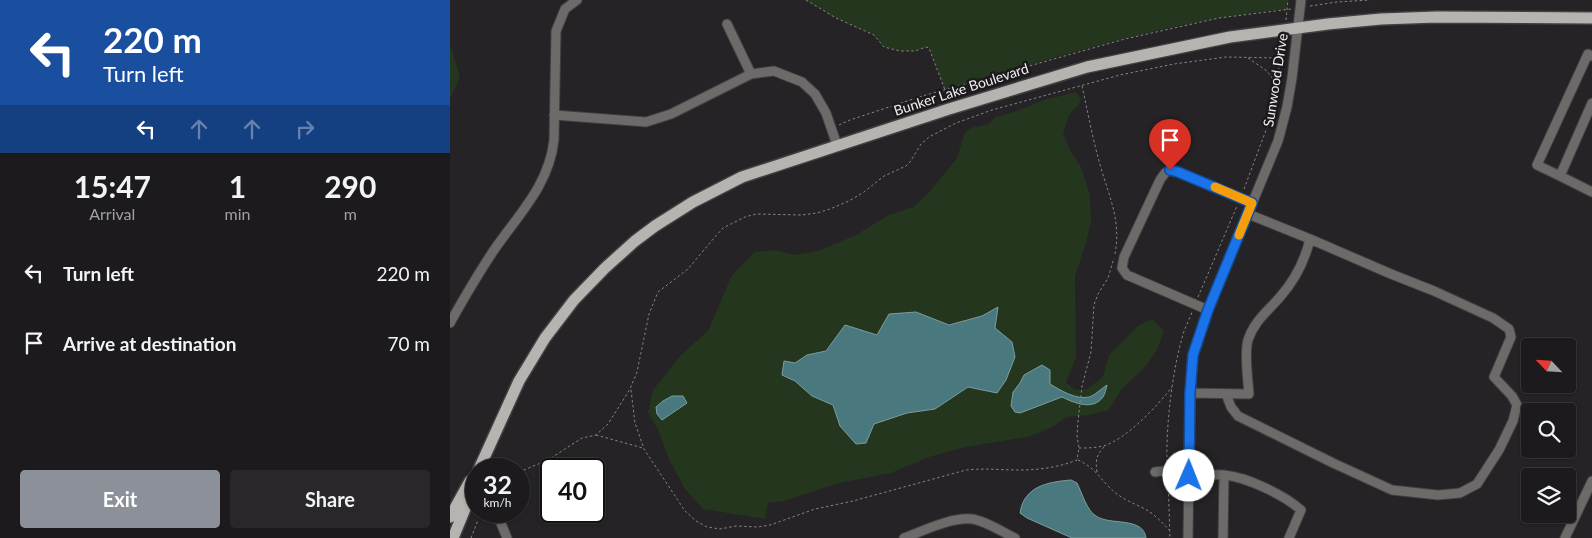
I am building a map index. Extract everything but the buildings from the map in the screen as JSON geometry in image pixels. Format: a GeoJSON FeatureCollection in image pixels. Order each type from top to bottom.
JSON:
{"type":"FeatureCollection","features":[{"type":"Feature","properties":{"kind":"main road","name":"Bunker Lake Boulevard"},"geometry":{"type":"LineString","coordinates":[[484,458],[519,381],[534,354],[574,300],[605,268],[655,226],[712,191],[742,177],[958,106],[1087,67],[1230,37],[1353,21],[1406,18],[1592,18]]}},
{"type":"Feature","properties":{"kind":"main road","name":"Bunker Lake Boulevard"},"geometry":{"type":"LineString","coordinates":[[450,517],[465,511]]}},
{"type":"Feature","properties":{"kind":"main road","name":"Bunker Lake Boulevard"},"geometry":{"type":"LineString","coordinates":[[453,538],[465,519]]}},
{"type":"Feature","properties":{"kind":"street"},"geometry":{"type":"LineString","coordinates":[[450,323],[470,285],[533,198],[544,177],[552,155],[556,31],[565,9],[577,0]]}},
{"type":"Feature","properties":{"kind":"street","name":"Sunwood Drive"},"geometry":{"type":"LineString","coordinates":[[1188,538],[1190,393],[1193,355],[1208,310],[1283,125],[1292,78],[1301,0]]}},
{"type":"Feature","properties":{"kind":"street"},"geometry":{"type":"LineString","coordinates":[[727,24],[751,74]]}},
{"type":"Feature","properties":{"kind":"street"},"geometry":{"type":"LineString","coordinates":[[1592,56],[1588,54],[1537,165],[1592,192]]}},
{"type":"Feature","properties":{"kind":"street"},"geometry":{"type":"LineString","coordinates":[[554,114],[646,122],[671,114],[751,74],[774,71],[802,82],[815,94],[821,102],[837,145]]}},
{"type":"Feature","properties":{"kind":"street"},"geometry":{"type":"LineString","coordinates":[[1560,176],[1592,103]]}},
{"type":"Feature","properties":{"kind":"street"},"geometry":{"type":"LineString","coordinates":[[1208,310],[1127,275],[1122,268],[1124,257],[1160,180],[1170,170],[1252,203]]}},
{"type":"Feature","properties":{"kind":"street"},"geometry":{"type":"LineString","coordinates":[[1226,394],[1231,407],[1238,416],[1316,455],[1392,490],[1438,495],[1460,493],[1477,484],[1499,450],[1513,421],[1517,405],[1512,396],[1494,377],[1511,337],[1509,329],[1493,318],[1434,291],[1248,214]]}},
{"type":"Feature","properties":{"kind":"street"},"geometry":{"type":"LineString","coordinates":[[1190,393],[1249,394],[1248,340],[1260,316],[1294,280],[1308,249],[1310,239]]}},
{"type":"Feature","properties":{"kind":"street"},"geometry":{"type":"LineString","coordinates":[[1155,472],[1224,475],[1278,494],[1301,510],[1289,538]]}},
{"type":"Feature","properties":{"kind":"street"},"geometry":{"type":"LineString","coordinates":[[1223,538],[1224,475]]}},
{"type":"Feature","properties":{"kind":"street"},"geometry":{"type":"LineString","coordinates":[[1565,538],[1592,480]]}},
{"type":"Feature","properties":{"kind":"street"},"geometry":{"type":"LineString","coordinates":[[904,538],[941,524],[963,519],[981,522],[1015,538]]}},
{"type":"Feature","properties":{"kind":"street"},"geometry":{"type":"LineString","coordinates":[[501,523],[507,538]]}},
{"type":"Feature","properties":{"kind":"path"},"geometry":{"type":"LineString","coordinates":[[806,0],[836,18],[874,35],[884,47],[900,51],[930,48],[945,90]]}},
{"type":"Feature","properties":{"kind":"path"},"geometry":{"type":"LineString","coordinates":[[832,130],[850,120],[945,90],[1092,48],[1158,31],[1234,16],[1287,9],[1288,0]]}},
{"type":"Feature","properties":{"kind":"path"},"geometry":{"type":"LineString","coordinates":[[1312,6],[1370,0]]}},
{"type":"Feature","properties":{"kind":"path"},"geometry":{"type":"LineString","coordinates":[[596,435],[608,424],[630,389],[637,372],[649,314],[658,292],[688,269],[723,228],[745,217],[756,214],[802,215],[817,213],[849,201],[884,176],[906,166],[921,144],[929,137],[956,123],[992,110],[1120,75],[1174,64],[1226,57],[1280,58],[1283,46]]}},
{"type":"Feature","properties":{"kind":"path"},"geometry":{"type":"LineString","coordinates":[[1247,58],[1267,71],[1277,84]]}},
{"type":"Feature","properties":{"kind":"path"},"geometry":{"type":"LineString","coordinates":[[1077,460],[1079,448],[1077,436],[1078,421],[1082,386],[1091,352],[1094,305],[1098,294],[1108,278],[1118,241],[1114,207],[1101,168],[1082,86]]}},
{"type":"Feature","properties":{"kind":"path"},"geometry":{"type":"LineString","coordinates":[[1098,472],[1097,455],[1105,446],[1148,414],[1172,386]]}},
{"type":"Feature","properties":{"kind":"path"},"geometry":{"type":"LineString","coordinates":[[630,389],[635,423],[644,449],[685,511],[700,524],[707,527],[720,529],[736,526],[758,527],[770,525],[815,509],[852,501],[966,470],[985,468],[1032,470],[1067,464],[1077,460],[1098,472],[1114,492],[1147,510],[1170,531]]}},
{"type":"Feature","properties":{"kind":"path"},"geometry":{"type":"LineString","coordinates":[[530,467],[548,460],[582,438],[596,435],[644,449]]}},
{"type":"Feature","properties":{"kind":"path"},"geometry":{"type":"LineString","coordinates":[[1079,448],[1105,446]]}},
{"type":"Feature","properties":{"kind":"path"},"geometry":{"type":"LineString","coordinates":[[471,538],[476,528],[475,523]]}},
{"type":"Feature","properties":{"kind":"green space"},"geometry":{"type":"Polygon","coordinates":[[[806,0],[1288,0],[1287,9],[1219,18],[1152,32],[1085,49],[945,90],[929,48],[901,51],[884,47],[874,35],[836,18],[806,0]]]}},
{"type":"Feature","properties":{"kind":"green space"},"geometry":{"type":"Polygon","coordinates":[[[450,44],[460,77],[450,99],[450,44]]]}},
{"type":"Feature","properties":{"kind":"green space"},"geometry":{"type":"Polygon","coordinates":[[[1076,92],[1081,99],[1069,115],[1063,134],[1071,152],[1081,167],[1090,195],[1091,221],[1075,276],[1076,358],[1066,382],[1075,390],[1087,389],[1103,377],[1109,355],[1139,325],[1152,319],[1164,330],[1157,350],[1146,366],[1122,389],[1109,410],[1089,415],[1066,417],[1054,426],[1031,436],[965,447],[929,457],[891,473],[839,483],[784,501],[768,503],[765,519],[703,509],[685,489],[648,412],[653,390],[682,354],[708,331],[732,275],[755,252],[775,250],[795,255],[818,251],[856,235],[887,216],[915,206],[931,190],[957,158],[965,132],[974,127],[989,124],[995,117],[1014,112],[1044,100],[1076,92]],[[997,308],[982,316],[949,325],[916,312],[877,335],[845,325],[826,351],[807,355],[795,363],[784,361],[782,375],[795,381],[812,396],[833,405],[840,426],[866,443],[874,424],[907,413],[935,409],[968,387],[997,393],[1012,342],[994,328],[997,308]],[[1020,383],[1013,392],[1043,405],[1062,397],[1086,406],[1094,394],[1087,397],[1077,397],[1061,391],[1050,384],[1020,383]]]}},
{"type":"Feature","properties":{"kind":"water"},"geometry":{"type":"Polygon","coordinates":[[[998,307],[995,328],[1012,342],[1015,357],[1006,380],[997,393],[968,387],[935,409],[907,413],[874,424],[866,443],[856,444],[840,426],[833,405],[812,396],[795,381],[782,375],[784,361],[795,363],[807,355],[826,351],[845,325],[877,335],[889,314],[916,312],[949,325],[982,316],[998,307]]]}},
{"type":"Feature","properties":{"kind":"water"},"geometry":{"type":"Polygon","coordinates":[[[1042,365],[1050,370],[1050,384],[1063,392],[1084,398],[1089,397],[1107,385],[1104,396],[1094,404],[1089,405],[1072,402],[1062,397],[1020,413],[1015,412],[1011,406],[1013,392],[1024,375],[1042,365]]]}},
{"type":"Feature","properties":{"kind":"water"},"geometry":{"type":"Polygon","coordinates":[[[672,396],[683,396],[687,403],[662,420],[657,414],[656,407],[672,396]]]}},
{"type":"Feature","properties":{"kind":"water"},"geometry":{"type":"Polygon","coordinates":[[[1071,480],[1077,483],[1087,506],[1093,514],[1109,521],[1133,524],[1144,531],[1146,538],[1072,538],[1020,513],[1026,497],[1038,487],[1054,482],[1071,480]]]}},
{"type":"Feature","properties":{"kind":"slow traffic"},"geometry":{"type":"LineString","coordinates":[[1215,187],[1252,203],[1239,235]]}},
{"type":"Feature","properties":{"kind":"route"},"geometry":{"type":"LineString","coordinates":[[1170,170],[1252,203],[1208,310],[1193,355],[1190,393],[1189,476]]}}]}
